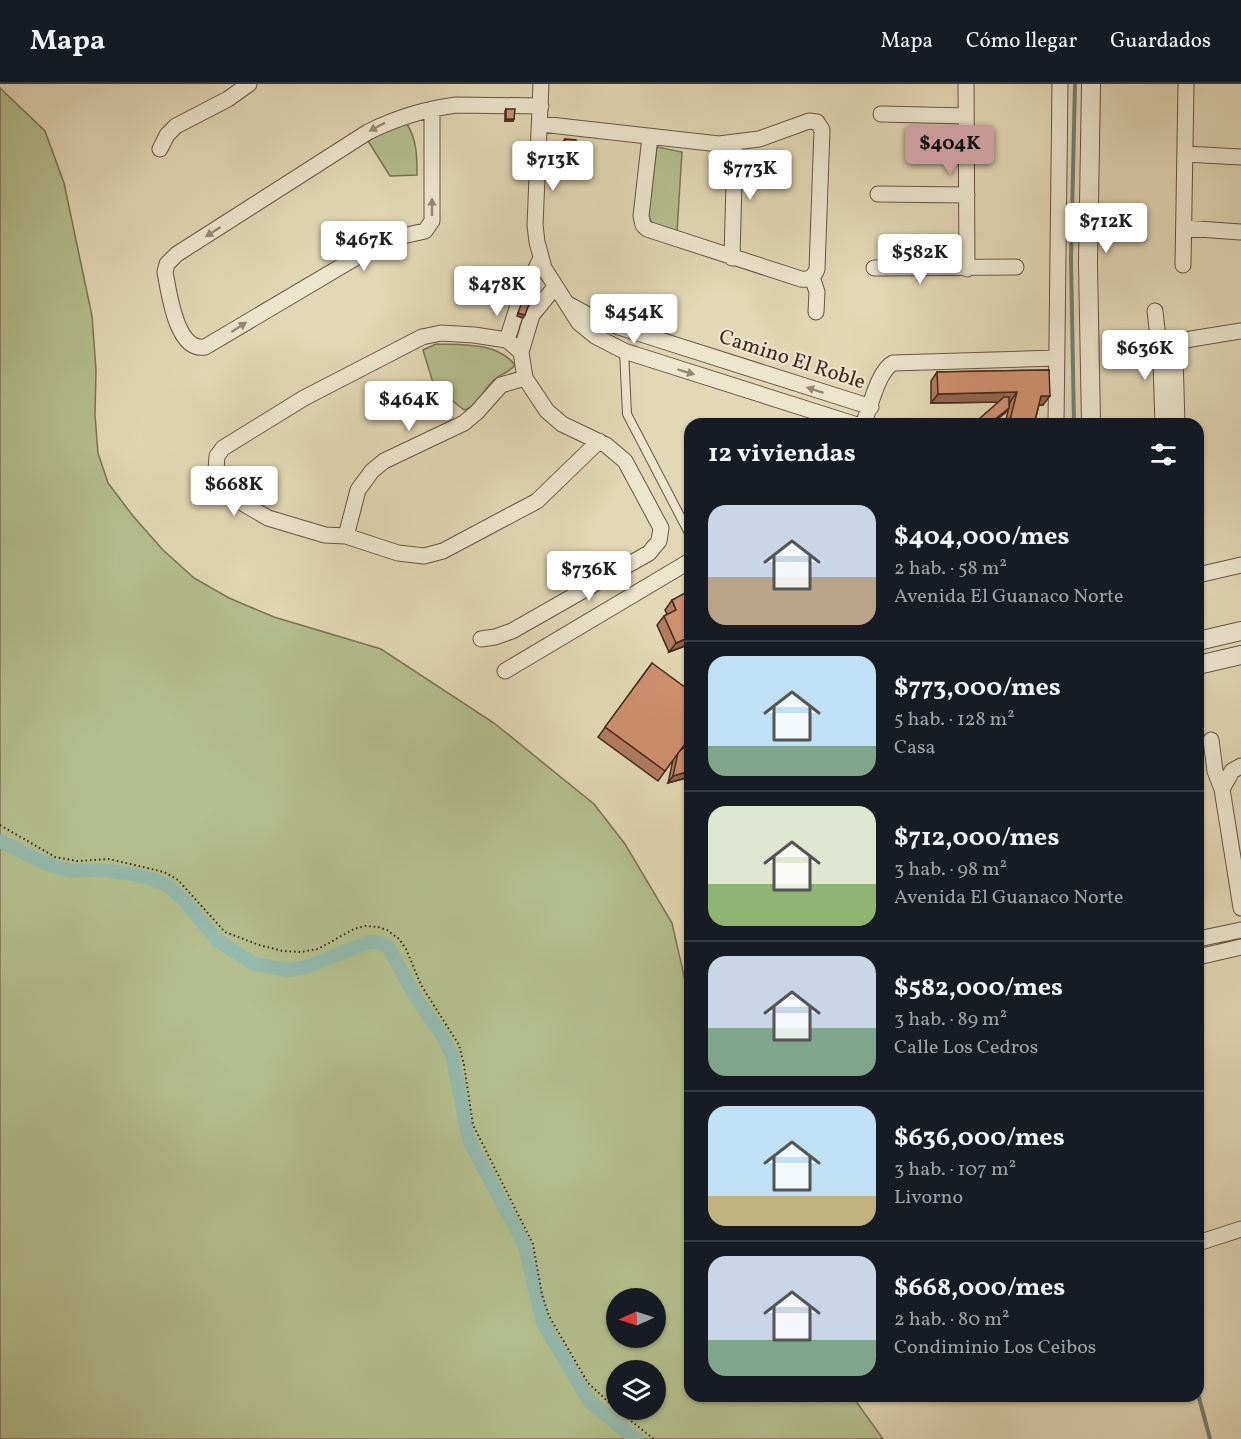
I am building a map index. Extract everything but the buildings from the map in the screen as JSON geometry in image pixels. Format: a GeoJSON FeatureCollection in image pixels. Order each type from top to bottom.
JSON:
{"type":"FeatureCollection","features":[{"type":"Feature","properties":{"kind":"street"},"geometry":{"type":"LineString","coordinates":[[160,149],[167,135],[176,126],[228,99],[249,84]]}},
{"type":"Feature","properties":{"kind":"street","name":"Camino El Roble"},"geometry":{"type":"LineString","coordinates":[[541,84],[535,225],[544,268],[572,314],[587,330],[617,348],[835,418]]}},
{"type":"Feature","properties":{"kind":"street"},"geometry":{"type":"LineString","coordinates":[[966,84],[967,269]]}},
{"type":"Feature","properties":{"kind":"street"},"geometry":{"type":"LineString","coordinates":[[1056,418],[1060,84]]}},
{"type":"Feature","properties":{"kind":"street"},"geometry":{"type":"LineString","coordinates":[[1090,84],[1088,264],[1091,418]]}},
{"type":"Feature","properties":{"kind":"street"},"geometry":{"type":"LineString","coordinates":[[1183,265],[1186,84]]}},
{"type":"Feature","properties":{"kind":"street"},"geometry":{"type":"LineString","coordinates":[[432,110],[432,221],[429,228],[379,244],[205,347],[198,348],[191,345],[180,329],[173,312],[165,272],[169,261],[368,132],[395,119],[432,110],[465,105],[541,106]]}},
{"type":"Feature","properties":{"kind":"street"},"geometry":{"type":"LineString","coordinates":[[881,114],[966,116]]}},
{"type":"Feature","properties":{"kind":"street"},"geometry":{"type":"LineString","coordinates":[[541,124],[712,144],[735,144],[759,140],[809,122],[817,122],[821,126],[817,269],[812,277],[801,279],[651,232],[643,225],[641,216],[650,137]]}},
{"type":"Feature","properties":{"kind":"street"},"geometry":{"type":"LineString","coordinates":[[732,258],[735,144]]}},
{"type":"Feature","properties":{"kind":"street"},"geometry":{"type":"LineString","coordinates":[[1185,154],[1241,157]]}},
{"type":"Feature","properties":{"kind":"street"},"geometry":{"type":"LineString","coordinates":[[878,194],[967,195]]}},
{"type":"Feature","properties":{"kind":"street"},"geometry":{"type":"LineString","coordinates":[[1184,228],[1241,232]]}},
{"type":"Feature","properties":{"kind":"street"},"geometry":{"type":"LineString","coordinates":[[507,340],[518,305],[541,258]]}},
{"type":"Feature","properties":{"kind":"street"},"geometry":{"type":"LineString","coordinates":[[874,268],[1016,267]]}},
{"type":"Feature","properties":{"kind":"street"},"geometry":{"type":"LineString","coordinates":[[812,277],[817,292],[816,312]]}},
{"type":"Feature","properties":{"kind":"street"},"geometry":{"type":"LineString","coordinates":[[481,639],[512,631],[649,552],[657,545],[661,534],[659,522],[632,471],[619,454],[599,441],[562,424],[547,411],[525,378],[521,352],[532,315],[555,287]]}},
{"type":"Feature","properties":{"kind":"street","name":"Camino El Roble"},"geometry":{"type":"LineString","coordinates":[[565,302],[590,316],[619,327],[871,407]]}},
{"type":"Feature","properties":{"kind":"street"},"geometry":{"type":"LineString","coordinates":[[1155,311],[1157,335],[1173,352],[1175,361],[1177,418]]}},
{"type":"Feature","properties":{"kind":"street"},"geometry":{"type":"LineString","coordinates":[[617,348],[620,337],[619,327]]}},
{"type":"Feature","properties":{"kind":"street"},"geometry":{"type":"LineString","coordinates":[[1167,346],[1191,339],[1241,331]]}},
{"type":"Feature","properties":{"kind":"street"},"geometry":{"type":"LineString","coordinates":[[521,352],[507,340],[458,333],[422,337],[304,398],[219,451],[215,461],[218,474],[251,509],[268,518],[325,535],[346,536],[406,555],[424,556],[443,551],[537,501],[599,441]]}},
{"type":"Feature","properties":{"kind":"street"},"geometry":{"type":"LineString","coordinates":[[1163,418],[1161,363],[1167,346]]}},
{"type":"Feature","properties":{"kind":"street"},"geometry":{"type":"LineString","coordinates":[[866,418],[881,375],[893,363],[1056,358]]}},
{"type":"Feature","properties":{"kind":"street"},"geometry":{"type":"LineString","coordinates":[[346,536],[358,490],[372,471],[384,461],[464,423],[501,385],[525,378]]}},
{"type":"Feature","properties":{"kind":"street"},"geometry":{"type":"LineString","coordinates":[[505,671],[684,565]]}},
{"type":"Feature","properties":{"kind":"street"},"geometry":{"type":"LineString","coordinates":[[1204,574],[1241,566]]}},
{"type":"Feature","properties":{"kind":"street"},"geometry":{"type":"LineString","coordinates":[[1204,640],[1241,631]]}},
{"type":"Feature","properties":{"kind":"street"},"geometry":{"type":"LineString","coordinates":[[1221,636],[1219,648],[1234,657]]}},
{"type":"Feature","properties":{"kind":"street"},"geometry":{"type":"LineString","coordinates":[[1204,664],[1234,657]]}},
{"type":"Feature","properties":{"kind":"street"},"geometry":{"type":"LineString","coordinates":[[1211,740],[1215,771],[1221,789],[1239,884],[1241,909]]}},
{"type":"Feature","properties":{"kind":"street"},"geometry":{"type":"LineString","coordinates":[[1221,789],[1232,771],[1241,766]]}},
{"type":"Feature","properties":{"kind":"street"},"geometry":{"type":"LineString","coordinates":[[1221,789],[1241,778]]}},
{"type":"Feature","properties":{"kind":"street"},"geometry":{"type":"LineString","coordinates":[[1204,938],[1241,930]]}},
{"type":"Feature","properties":{"kind":"street"},"geometry":{"type":"LineString","coordinates":[[1204,956],[1241,948]]}},
{"type":"Feature","properties":{"kind":"street"},"geometry":{"type":"LineString","coordinates":[[1204,1241],[1241,1229]]}},
{"type":"Feature","properties":{"kind":"lane"},"geometry":{"type":"LineString","coordinates":[[617,348],[627,414],[684,523]]}},
{"type":"Feature","properties":{"kind":"path"},"geometry":{"type":"LineString","coordinates":[[0,825],[56,856],[77,861],[109,859],[164,872],[178,880],[225,932],[259,945],[283,951],[318,949],[354,929],[365,926],[387,930],[399,939],[406,949],[421,985],[452,1031],[462,1052],[473,1125],[533,1244],[542,1295],[549,1316],[588,1383],[606,1400]]}},
{"type":"Feature","properties":{"kind":"path"},"geometry":{"type":"LineString","coordinates":[[630,1420],[654,1439]]}},
{"type":"Feature","properties":{"kind":"green space"},"geometry":{"type":"Polygon","coordinates":[[[0,88],[45,131],[64,183],[92,316],[98,453],[108,483],[133,516],[163,550],[194,578],[229,598],[274,617],[381,649],[494,723],[594,804],[625,844],[672,923],[684,976],[684,1402],[857,1402],[883,1439],[0,1439],[0,88]]]}},
{"type":"Feature","properties":{"kind":"green space"},"geometry":{"type":"Polygon","coordinates":[[[407,124],[415,142],[417,175],[390,176],[368,141],[388,129],[407,124]]]}},
{"type":"Feature","properties":{"kind":"green space"},"geometry":{"type":"Polygon","coordinates":[[[657,147],[682,152],[677,232],[653,227],[648,213],[657,147]]]}},
{"type":"Feature","properties":{"kind":"green space"},"geometry":{"type":"Polygon","coordinates":[[[436,344],[479,346],[499,352],[515,365],[495,379],[473,405],[464,410],[434,386],[423,350],[436,344]]]}},
{"type":"Feature","properties":{"kind":"waterway"},"geometry":{"type":"LineString","coordinates":[[1074,418],[1071,259],[1075,84]]}},
{"type":"Feature","properties":{"kind":"waterway"},"geometry":{"type":"LineString","coordinates":[[0,841],[42,862],[71,871],[103,870],[132,874],[167,885],[183,899],[218,941],[254,964],[289,970],[306,967],[369,942],[379,942],[388,947],[418,1001],[452,1054],[469,1140],[525,1246],[543,1323],[590,1402],[636,1439]]}},
{"type":"Feature","properties":{"kind":"waterway"},"geometry":{"type":"LineString","coordinates":[[1200,1402],[1210,1439]]}}]}
